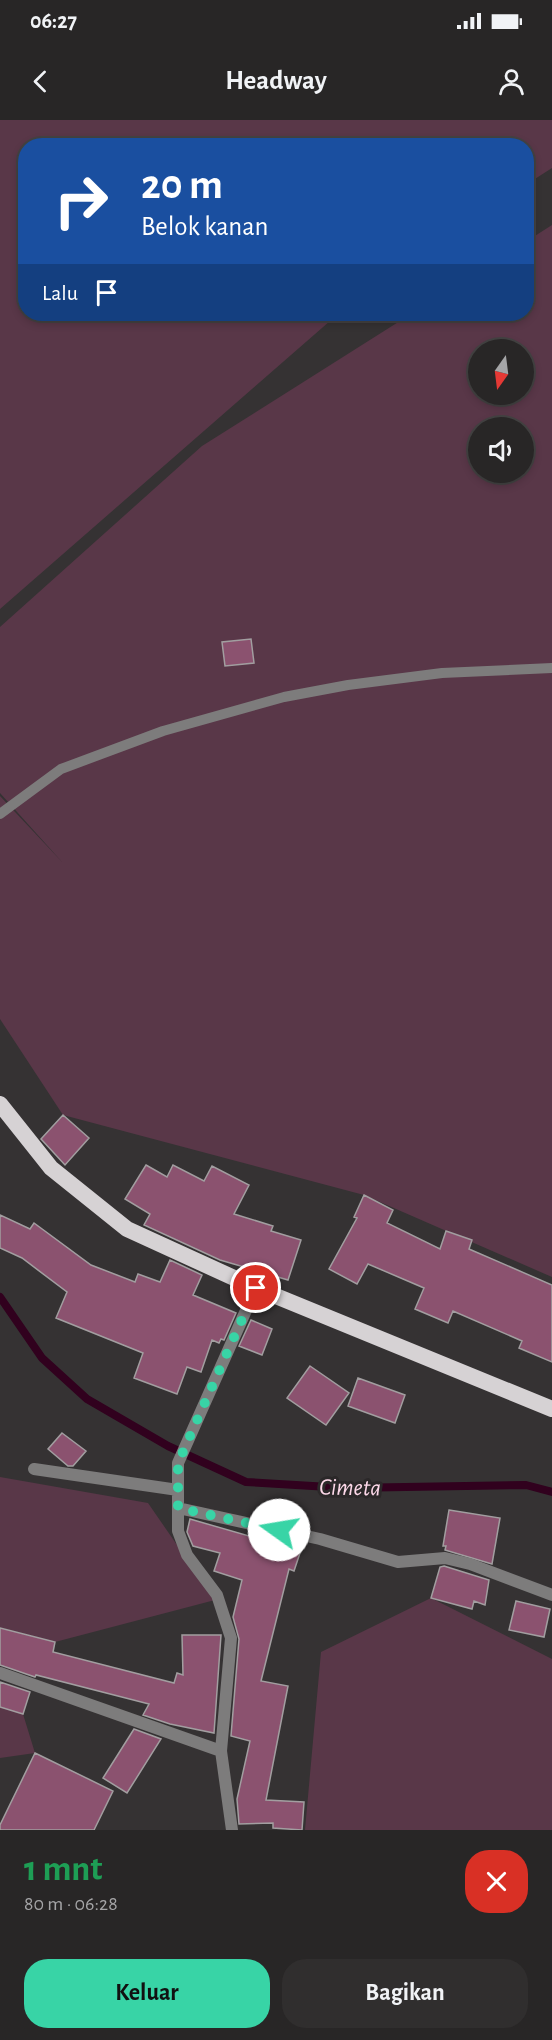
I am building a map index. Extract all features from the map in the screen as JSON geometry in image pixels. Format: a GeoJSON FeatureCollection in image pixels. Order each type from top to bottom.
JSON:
{"type":"FeatureCollection","features":[{"type":"Feature","properties":{"kind":"highway"},"geometry":{"type":"LineString","coordinates":[[0,1104],[51,1168],[127,1229],[256,1288],[552,1409]]}},
{"type":"Feature","properties":{"kind":"street"},"geometry":{"type":"LineString","coordinates":[[232,1830],[221,1751],[231,1638],[216,1595],[184,1547],[178,1531],[178,1463],[256,1288]]}},
{"type":"Feature","properties":{"kind":"street"},"geometry":{"type":"LineString","coordinates":[[34,1469],[178,1490]]}},
{"type":"Feature","properties":{"kind":"street"},"geometry":{"type":"LineString","coordinates":[[178,1508],[320,1539],[398,1562],[445,1558],[497,1573],[552,1596]]}},
{"type":"Feature","properties":{"kind":"street"},"geometry":{"type":"LineString","coordinates":[[0,1673],[221,1751]]}},
{"type":"Feature","properties":{"kind":"lane"},"geometry":{"type":"LineString","coordinates":[[0,814],[61,769],[163,731],[284,697],[348,685],[442,673],[552,668]]}},
{"type":"Feature","properties":{"kind":"shaded area"},"geometry":{"type":"Polygon","coordinates":[[[0,120],[552,120],[552,168],[534,180],[534,138],[18,138],[18,321],[330,321],[0,609],[0,120]]]}},
{"type":"Feature","properties":{"kind":"shaded area"},"geometry":{"type":"Polygon","coordinates":[[[552,225],[552,1277],[364,1195],[63,1115],[0,1019],[0,796],[63,863],[0,793],[0,627],[202,446],[400,321],[534,321],[534,237],[552,225]]]}},
{"type":"Feature","properties":{"kind":"shaded area"},"geometry":{"type":"Polygon","coordinates":[[[0,1477],[148,1503],[215,1600],[55,1642],[2,1628],[0,1631],[0,1477]]]}},
{"type":"Feature","properties":{"kind":"shaded area"},"geometry":{"type":"Polygon","coordinates":[[[431,1598],[552,1659],[552,1830],[305,1830],[321,1652],[431,1598]]]}},
{"type":"Feature","properties":{"kind":"shaded area"},"geometry":{"type":"Polygon","coordinates":[[[0,1707],[23,1714],[35,1753],[0,1758],[0,1707]]]}},
{"type":"Feature","properties":{"kind":"building"},"geometry":{"type":"Polygon","coordinates":[[[251,639],[254,663],[225,666],[222,642],[251,639]]]}},
{"type":"Feature","properties":{"kind":"building"},"geometry":{"type":"Polygon","coordinates":[[[63,1115],[89,1138],[65,1165],[41,1139],[63,1115]]]}},
{"type":"Feature","properties":{"kind":"building"},"geometry":{"type":"Polygon","coordinates":[[[146,1165],[167,1177],[173,1165],[204,1181],[212,1166],[249,1185],[234,1214],[273,1226],[271,1231],[301,1240],[288,1280],[220,1260],[144,1225],[150,1214],[125,1199],[146,1165]]]}},
{"type":"Feature","properties":{"kind":"building"},"geometry":{"type":"Polygon","coordinates":[[[364,1195],[393,1210],[387,1223],[440,1249],[446,1231],[472,1240],[469,1249],[552,1285],[552,1362],[519,1348],[522,1341],[453,1311],[448,1323],[415,1309],[424,1288],[368,1264],[357,1284],[329,1269],[357,1218],[354,1217],[364,1195]]]}},
{"type":"Feature","properties":{"kind":"building"},"geometry":{"type":"Polygon","coordinates":[[[0,1215],[30,1229],[34,1223],[91,1265],[135,1282],[138,1274],[160,1282],[170,1260],[202,1275],[193,1295],[236,1313],[224,1340],[221,1339],[219,1343],[212,1340],[201,1372],[187,1367],[177,1394],[134,1378],[143,1353],[56,1318],[67,1292],[22,1258],[0,1248],[0,1215]]]}},
{"type":"Feature","properties":{"kind":"building"},"geometry":{"type":"Polygon","coordinates":[[[251,1320],[272,1329],[262,1355],[239,1346],[251,1320]]]}},
{"type":"Feature","properties":{"kind":"building"},"geometry":{"type":"Polygon","coordinates":[[[310,1366],[349,1393],[326,1425],[287,1398],[310,1366]]]}},
{"type":"Feature","properties":{"kind":"building"},"geometry":{"type":"Polygon","coordinates":[[[358,1378],[405,1395],[395,1423],[348,1406],[358,1378]]]}},
{"type":"Feature","properties":{"kind":"building"},"geometry":{"type":"Polygon","coordinates":[[[62,1433],[86,1451],[73,1466],[68,1466],[48,1449],[62,1433]]]}},
{"type":"Feature","properties":{"kind":"building"},"geometry":{"type":"Polygon","coordinates":[[[449,1510],[500,1518],[492,1564],[445,1550],[446,1546],[443,1546],[449,1510]]]}},
{"type":"Feature","properties":{"kind":"building"},"geometry":{"type":"Polygon","coordinates":[[[190,1519],[273,1543],[275,1539],[302,1547],[294,1571],[289,1569],[261,1681],[288,1686],[266,1800],[304,1802],[302,1830],[273,1828],[273,1823],[239,1824],[237,1799],[250,1741],[231,1736],[239,1639],[233,1617],[242,1580],[214,1571],[220,1553],[193,1546],[187,1532],[190,1519]]]}},
{"type":"Feature","properties":{"kind":"building"},"geometry":{"type":"Polygon","coordinates":[[[444,1566],[489,1580],[485,1605],[474,1601],[472,1609],[431,1598],[440,1567],[444,1566]]]}},
{"type":"Feature","properties":{"kind":"building"},"geometry":{"type":"Polygon","coordinates":[[[516,1601],[550,1609],[544,1637],[509,1630],[516,1601]]]}},
{"type":"Feature","properties":{"kind":"building"},"geometry":{"type":"Polygon","coordinates":[[[0,1628],[55,1642],[53,1652],[174,1683],[177,1673],[183,1675],[182,1635],[221,1635],[214,1733],[170,1724],[143,1715],[149,1704],[36,1675],[35,1677],[0,1665],[0,1628]]]}},
{"type":"Feature","properties":{"kind":"building"},"geometry":{"type":"Polygon","coordinates":[[[0,1682],[30,1692],[23,1714],[0,1707],[0,1682]]]}},
{"type":"Feature","properties":{"kind":"building"},"geometry":{"type":"Polygon","coordinates":[[[134,1729],[161,1739],[127,1793],[103,1778],[134,1729]]]}},
{"type":"Feature","properties":{"kind":"building"},"geometry":{"type":"Polygon","coordinates":[[[35,1753],[113,1791],[94,1830],[0,1830],[0,1825],[35,1753]]]}},
{"type":"Feature","properties":{"kind":"waterway","name":"Cimeta"},"geometry":{"type":"LineString","coordinates":[[0,1297],[42,1358],[87,1399],[168,1446],[246,1482],[346,1488],[526,1485],[552,1492]]}},
{"type":"Feature","properties":{"kind":"route"},"geometry":{"type":"LineString","coordinates":[[256,1288],[178,1463],[178,1508],[279,1530]]}}]}
